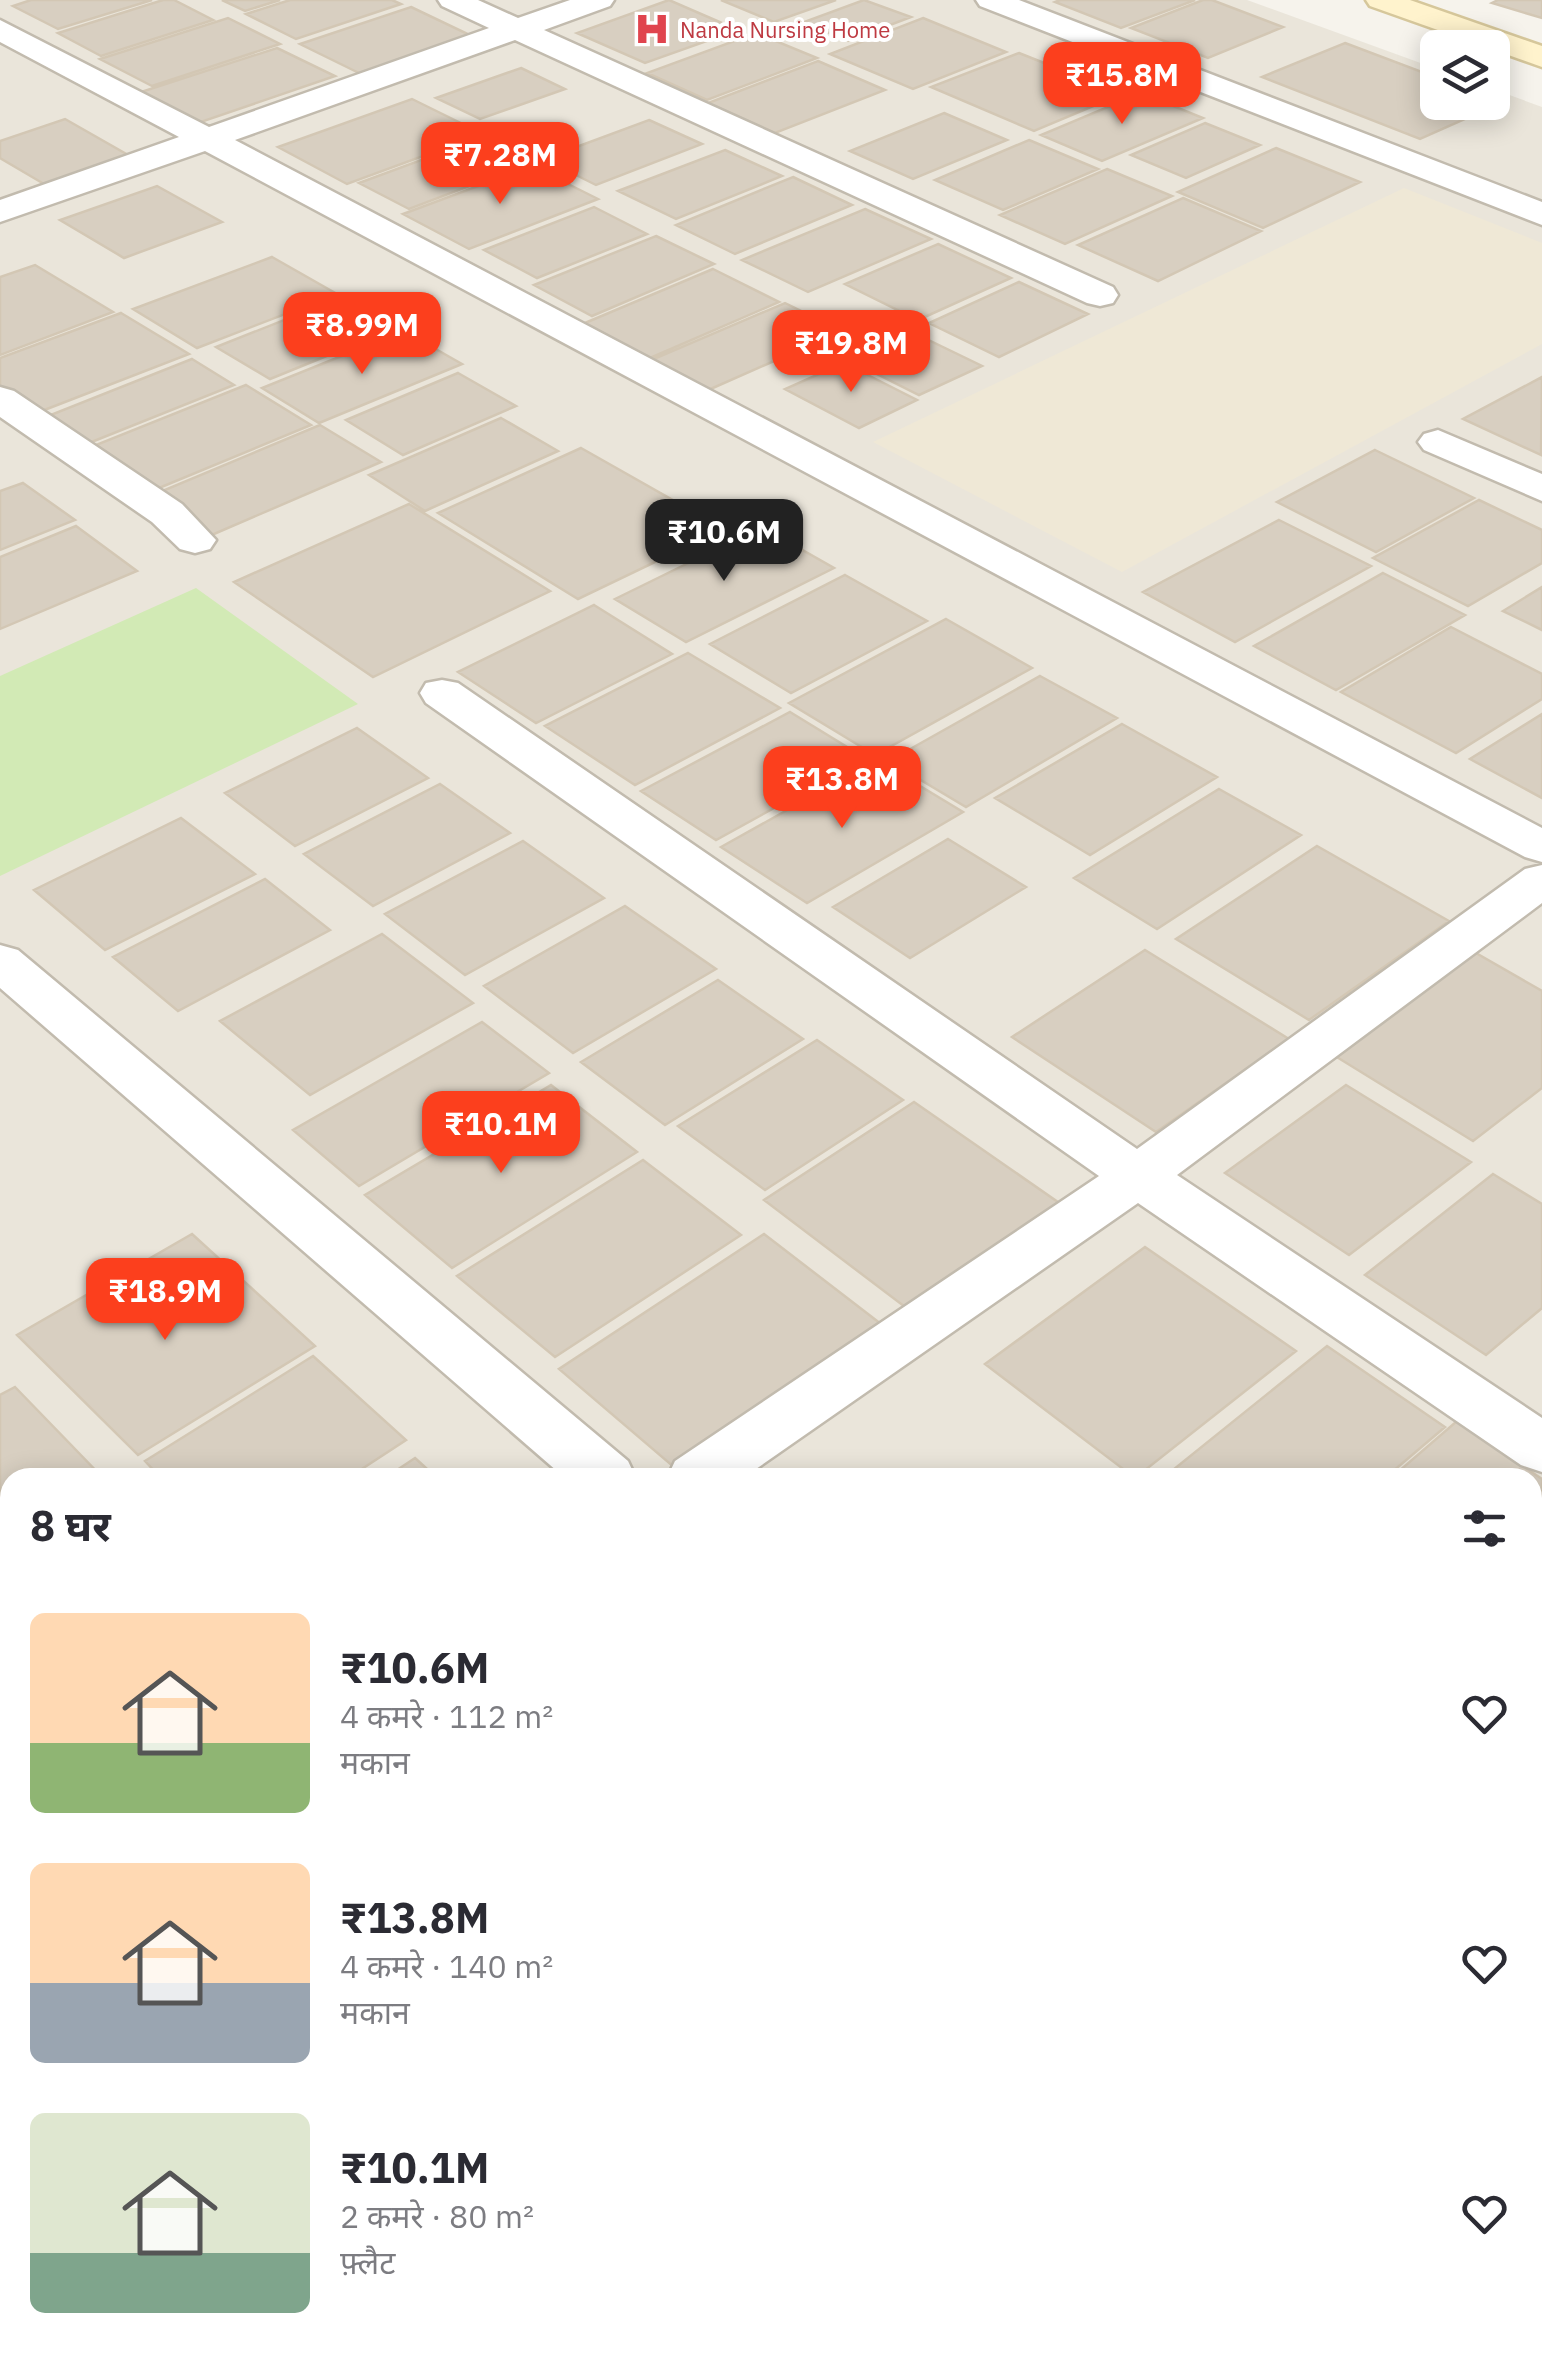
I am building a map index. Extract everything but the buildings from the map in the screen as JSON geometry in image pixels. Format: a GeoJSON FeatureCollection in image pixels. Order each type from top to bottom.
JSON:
{"type":"FeatureCollection","features":[{"type":"Feature","properties":{"kind":"street"},"geometry":{"type":"LineString","coordinates":[[453,0],[1100,294]]}},
{"type":"Feature","properties":{"kind":"street"},"geometry":{"type":"LineString","coordinates":[[0,212],[600,0]]}},
{"type":"Feature","properties":{"kind":"street"},"geometry":{"type":"LineString","coordinates":[[991,0],[1542,214]]}},
{"type":"Feature","properties":{"kind":"street"},"geometry":{"type":"LineString","coordinates":[[1381,0],[1542,57]]}},
{"type":"Feature","properties":{"kind":"street"},"geometry":{"type":"LineString","coordinates":[[0,30],[1542,847]]}},
{"type":"Feature","properties":{"kind":"street"},"geometry":{"type":"LineString","coordinates":[[0,399],[167,514],[195,540]]}},
{"type":"Feature","properties":{"kind":"street"},"geometry":{"type":"LineString","coordinates":[[1438,442],[1542,489]]}},
{"type":"Feature","properties":{"kind":"street"},"geometry":{"type":"LineString","coordinates":[[442,693],[1138,1176],[1542,1448]]}},
{"type":"Feature","properties":{"kind":"street"},"geometry":{"type":"LineString","coordinates":[[712,1468],[1138,1176],[1542,880]]}},
{"type":"Feature","properties":{"kind":"street"},"geometry":{"type":"LineString","coordinates":[[0,961],[594,1468]]}},
{"type":"Feature","properties":{"kind":"shaded area"},"geometry":{"type":"Polygon","coordinates":[[[0,0],[1247,0],[1420,63],[1420,120],[1510,120],[1510,95],[1542,107],[1542,1468],[0,1468],[0,0]]]}},
{"type":"Feature","properties":{"kind":"shaded area"},"geometry":{"type":"Polygon","coordinates":[[[1404,188],[1542,243],[1542,344],[1122,572],[873,442],[1404,188]]]}},
{"type":"Feature","properties":{"kind":"green space"},"geometry":{"type":"Polygon","coordinates":[[[196,588],[358,704],[0,876],[0,676],[196,588]]]}},
{"type":"Feature","properties":{"kind":"place","name":"Nanda Nursing Home"},"geometry":{"type":"Point","coordinates":[652,29]}}]}
